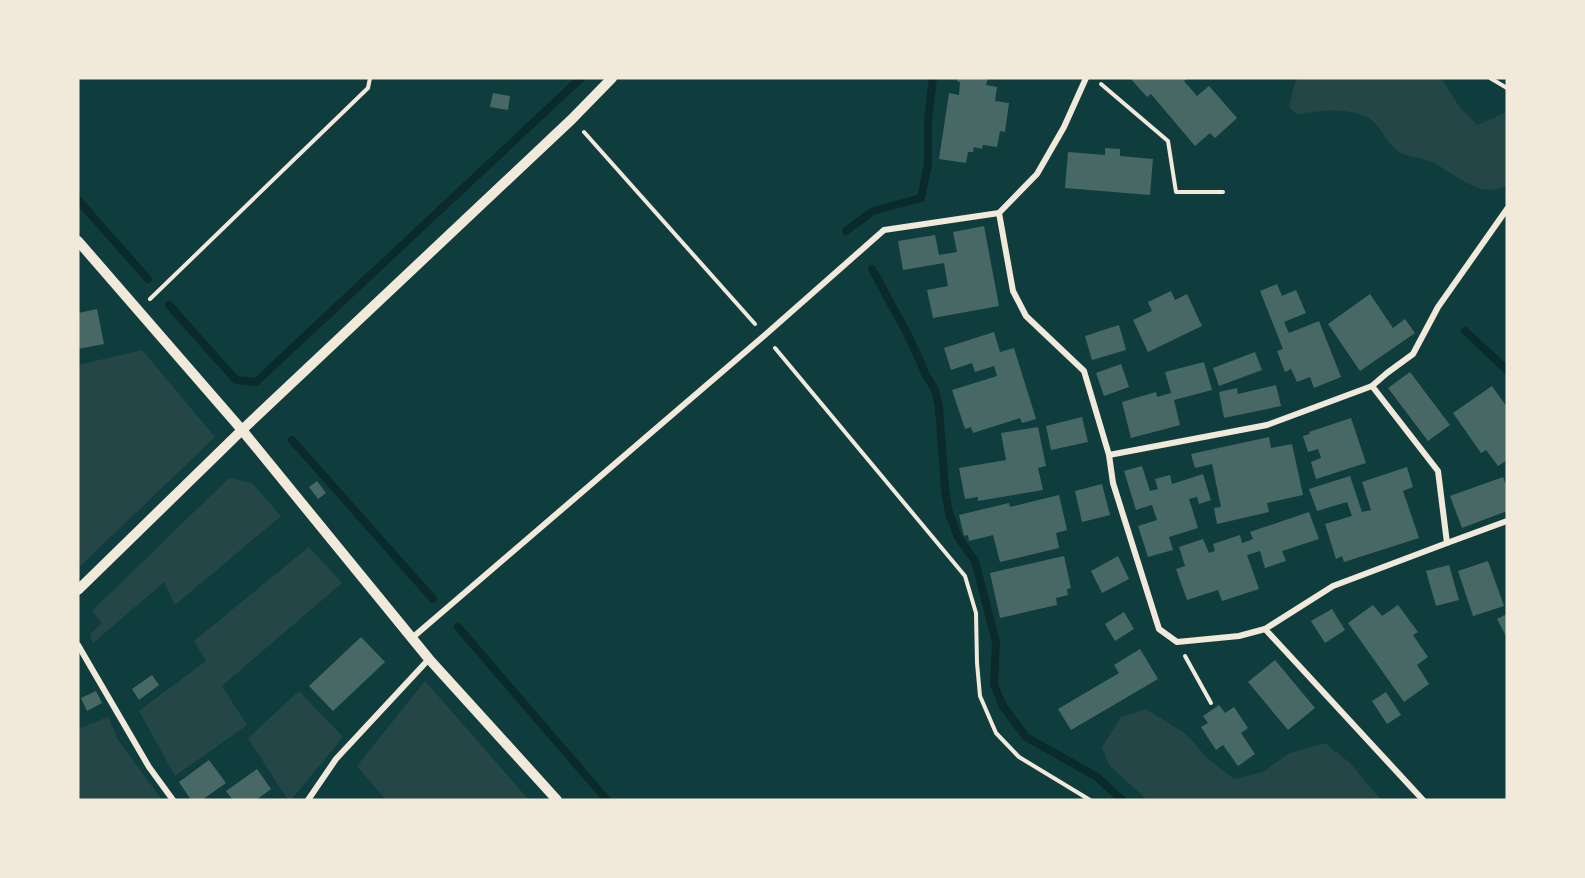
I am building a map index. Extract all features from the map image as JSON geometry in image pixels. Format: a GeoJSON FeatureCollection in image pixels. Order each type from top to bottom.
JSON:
{"type":"FeatureCollection","features":[{"type":"Feature","properties":{"kind":"street"},"geometry":{"type":"LineString","coordinates":[[78,590],[242,430],[612,78]]}},
{"type":"Feature","properties":{"kind":"street"},"geometry":{"type":"LineString","coordinates":[[412,638],[885,230],[999,213],[1036,174],[1064,127],[1086,78]]}},
{"type":"Feature","properties":{"kind":"street"},"geometry":{"type":"LineString","coordinates":[[1108,455],[1267,425],[1372,386],[1413,354],[1438,307],[1507,209]]}},
{"type":"Feature","properties":{"kind":"street"},"geometry":{"type":"LineString","coordinates":[[999,213],[1013,291],[1026,316],[1084,371],[1108,455],[1113,483],[1159,629],[1177,642],[1239,636],[1265,629],[1333,586],[1507,521]]}},
{"type":"Feature","properties":{"kind":"street"},"geometry":{"type":"LineString","coordinates":[[78,241],[242,430],[429,659],[557,800]]}},
{"type":"Feature","properties":{"kind":"street"},"geometry":{"type":"LineString","coordinates":[[1372,386],[1438,471],[1448,543]]}},
{"type":"Feature","properties":{"kind":"street"},"geometry":{"type":"LineString","coordinates":[[1265,629],[1424,800]]}},
{"type":"Feature","properties":{"kind":"street"},"geometry":{"type":"LineString","coordinates":[[78,645],[149,767],[173,800]]}},
{"type":"Feature","properties":{"kind":"street"},"geometry":{"type":"LineString","coordinates":[[308,800],[336,759],[429,659]]}},
{"type":"Feature","properties":{"kind":"path"},"geometry":{"type":"LineString","coordinates":[[138,309],[355,101],[368,88],[370,78]]}},
{"type":"Feature","properties":{"kind":"path"},"geometry":{"type":"LineString","coordinates":[[1094,78],[1168,141],[1176,192],[1223,192]]}},
{"type":"Feature","properties":{"kind":"path"},"geometry":{"type":"LineString","coordinates":[[1490,78],[1507,88]]}},
{"type":"Feature","properties":{"kind":"path"},"geometry":{"type":"LineString","coordinates":[[572,118],[765,335],[965,576],[976,613],[980,696],[996,734],[1018,757],[1090,800]]}},
{"type":"Feature","properties":{"kind":"path"},"geometry":{"type":"LineString","coordinates":[[1177,642],[1211,703]]}},
{"type":"Feature","properties":{"kind":"shaded area"},"geometry":{"type":"Polygon","coordinates":[[[1298,78],[1441,78],[1460,108],[1478,125],[1507,112],[1507,185],[1487,190],[1477,188],[1428,160],[1401,153],[1392,146],[1374,122],[1353,112],[1334,110],[1297,114],[1289,107],[1298,78]]]}},
{"type":"Feature","properties":{"kind":"shaded area"},"geometry":{"type":"Polygon","coordinates":[[[142,350],[215,437],[78,568],[78,365],[142,350]]]}},
{"type":"Feature","properties":{"kind":"shaded area"},"geometry":{"type":"Polygon","coordinates":[[[229,478],[252,483],[281,516],[175,605],[164,582],[93,643],[90,634],[102,623],[92,611],[229,478]]]}},
{"type":"Feature","properties":{"kind":"shaded area"},"geometry":{"type":"Polygon","coordinates":[[[309,547],[342,583],[222,686],[247,725],[175,776],[139,711],[206,661],[194,641],[309,547]]]}},
{"type":"Feature","properties":{"kind":"shaded area"},"geometry":{"type":"Polygon","coordinates":[[[425,681],[529,800],[386,800],[357,766],[425,681]]]}},
{"type":"Feature","properties":{"kind":"shaded area"},"geometry":{"type":"Polygon","coordinates":[[[299,691],[343,737],[291,800],[288,800],[248,738],[299,691]]]}},
{"type":"Feature","properties":{"kind":"shaded area"},"geometry":{"type":"Polygon","coordinates":[[[1146,709],[1186,734],[1208,759],[1234,779],[1263,772],[1289,753],[1325,743],[1350,763],[1381,800],[1146,799],[1109,765],[1102,747],[1121,717],[1146,709]]]}},
{"type":"Feature","properties":{"kind":"shaded area"},"geometry":{"type":"Polygon","coordinates":[[[108,717],[118,740],[162,800],[78,800],[78,729],[108,717]]]}},
{"type":"Feature","properties":{"kind":"building"},"geometry":{"type":"Polygon","coordinates":[[[958,78],[988,78],[986,85],[997,87],[995,101],[1009,103],[1005,132],[1000,131],[997,147],[983,145],[982,149],[974,147],[973,152],[968,152],[966,163],[939,159],[949,93],[959,95],[958,78]]]}},
{"type":"Feature","properties":{"kind":"building"},"geometry":{"type":"Polygon","coordinates":[[[1130,78],[1188,78],[1184,81],[1197,96],[1209,86],[1237,118],[1215,138],[1210,133],[1195,146],[1151,94],[1147,97],[1130,78]]]}},
{"type":"Feature","properties":{"kind":"building"},"geometry":{"type":"Polygon","coordinates":[[[493,93],[510,96],[508,110],[490,107],[493,93]]]}},
{"type":"Feature","properties":{"kind":"building"},"geometry":{"type":"Polygon","coordinates":[[[1105,148],[1120,149],[1120,156],[1153,159],[1150,195],[1065,188],[1068,152],[1105,155],[1105,148]]]}},
{"type":"Feature","properties":{"kind":"building"},"geometry":{"type":"Polygon","coordinates":[[[984,226],[999,306],[933,318],[927,290],[948,286],[944,263],[903,270],[898,241],[935,235],[939,255],[957,252],[953,232],[984,226]]]}},
{"type":"Feature","properties":{"kind":"building"},"geometry":{"type":"Polygon","coordinates":[[[1277,284],[1282,296],[1296,290],[1306,313],[1284,322],[1289,333],[1319,321],[1341,377],[1314,388],[1310,377],[1297,382],[1291,369],[1285,372],[1277,351],[1283,349],[1260,291],[1277,284]]]}},
{"type":"Feature","properties":{"kind":"building"},"geometry":{"type":"Polygon","coordinates":[[[1171,291],[1175,300],[1187,294],[1202,326],[1148,352],[1133,320],[1152,311],[1148,302],[1171,291]]]}},
{"type":"Feature","properties":{"kind":"building"},"geometry":{"type":"Polygon","coordinates":[[[1370,294],[1393,328],[1405,319],[1415,333],[1360,371],[1328,324],[1370,294]]]}},
{"type":"Feature","properties":{"kind":"building"},"geometry":{"type":"Polygon","coordinates":[[[97,309],[104,344],[78,349],[78,313],[97,309]]]}},
{"type":"Feature","properties":{"kind":"building"},"geometry":{"type":"Polygon","coordinates":[[[1119,325],[1126,350],[1092,360],[1085,336],[1119,325]]]}},
{"type":"Feature","properties":{"kind":"building"},"geometry":{"type":"Polygon","coordinates":[[[994,332],[1000,352],[1014,348],[1036,419],[1022,423],[1020,418],[973,433],[971,427],[965,429],[952,390],[997,376],[994,366],[975,372],[972,363],[951,370],[944,348],[994,332]]]}},
{"type":"Feature","properties":{"kind":"building"},"geometry":{"type":"Polygon","coordinates":[[[1255,352],[1262,370],[1219,386],[1213,368],[1255,352]]]}},
{"type":"Feature","properties":{"kind":"building"},"geometry":{"type":"Polygon","coordinates":[[[1204,362],[1212,390],[1174,400],[1180,425],[1131,438],[1122,402],[1156,392],[1157,397],[1171,393],[1165,372],[1204,362]]]}},
{"type":"Feature","properties":{"kind":"building"},"geometry":{"type":"Polygon","coordinates":[[[1121,364],[1129,387],[1104,396],[1096,373],[1121,364]]]}},
{"type":"Feature","properties":{"kind":"building"},"geometry":{"type":"Polygon","coordinates":[[[1410,372],[1450,425],[1428,441],[1388,388],[1410,372]]]}},
{"type":"Feature","properties":{"kind":"building"},"geometry":{"type":"Polygon","coordinates":[[[1276,385],[1281,406],[1224,418],[1219,392],[1237,388],[1238,394],[1276,385]]]}},
{"type":"Feature","properties":{"kind":"building"},"geometry":{"type":"Polygon","coordinates":[[[1492,386],[1507,407],[1507,460],[1498,466],[1486,450],[1481,453],[1453,413],[1492,386]]]}},
{"type":"Feature","properties":{"kind":"building"},"geometry":{"type":"Polygon","coordinates":[[[1082,417],[1088,442],[1051,450],[1046,426],[1082,417]]]}},
{"type":"Feature","properties":{"kind":"building"},"geometry":{"type":"Polygon","coordinates":[[[1351,418],[1366,463],[1316,479],[1311,462],[1321,458],[1318,449],[1308,452],[1303,436],[1351,418]]]}},
{"type":"Feature","properties":{"kind":"building"},"geometry":{"type":"Polygon","coordinates":[[[1038,427],[1046,466],[1038,468],[1043,490],[978,501],[978,497],[965,499],[959,468],[1006,460],[1001,433],[1038,427]]]}},
{"type":"Feature","properties":{"kind":"building"},"geometry":{"type":"Polygon","coordinates":[[[1269,437],[1271,448],[1292,444],[1303,495],[1267,503],[1269,512],[1217,524],[1214,508],[1221,507],[1212,464],[1195,468],[1191,454],[1269,437]]]}},
{"type":"Feature","properties":{"kind":"building"},"geometry":{"type":"Polygon","coordinates":[[[1142,466],[1150,491],[1158,489],[1155,479],[1170,475],[1172,484],[1203,474],[1211,500],[1199,504],[1197,497],[1189,499],[1198,528],[1169,537],[1173,550],[1148,557],[1138,526],[1157,520],[1152,505],[1136,510],[1124,471],[1142,466]]]}},
{"type":"Feature","properties":{"kind":"building"},"geometry":{"type":"Polygon","coordinates":[[[1407,467],[1413,487],[1403,491],[1419,538],[1344,562],[1342,556],[1336,559],[1325,524],[1352,516],[1347,502],[1317,511],[1309,489],[1350,476],[1362,512],[1371,510],[1362,482],[1407,467]]]}},
{"type":"Feature","properties":{"kind":"building"},"geometry":{"type":"Polygon","coordinates":[[[1503,477],[1507,488],[1507,511],[1462,528],[1450,496],[1503,477]]]}},
{"type":"Feature","properties":{"kind":"building"},"geometry":{"type":"Polygon","coordinates":[[[317,481],[326,493],[318,499],[309,487],[317,481]]]}},
{"type":"Feature","properties":{"kind":"building"},"geometry":{"type":"Polygon","coordinates":[[[1102,484],[1110,515],[1082,522],[1075,491],[1102,484]]]}},
{"type":"Feature","properties":{"kind":"building"},"geometry":{"type":"Polygon","coordinates":[[[1059,495],[1067,530],[1056,533],[1059,548],[1000,562],[993,535],[969,541],[968,535],[964,536],[959,515],[1009,503],[1010,507],[1059,495]]]}},
{"type":"Feature","properties":{"kind":"building"},"geometry":{"type":"Polygon","coordinates":[[[1309,512],[1319,539],[1282,551],[1286,561],[1265,568],[1260,551],[1247,555],[1259,589],[1222,601],[1218,590],[1187,600],[1176,569],[1185,566],[1179,547],[1203,539],[1209,553],[1215,551],[1213,544],[1240,535],[1242,543],[1253,539],[1250,532],[1309,512]]]}},
{"type":"Feature","properties":{"kind":"building"},"geometry":{"type":"Polygon","coordinates":[[[1064,556],[1071,588],[1067,589],[1068,595],[1056,598],[1057,605],[1000,618],[990,573],[1064,556]]]}},
{"type":"Feature","properties":{"kind":"building"},"geometry":{"type":"Polygon","coordinates":[[[1118,556],[1129,579],[1102,593],[1091,571],[1118,556]]]}},
{"type":"Feature","properties":{"kind":"building"},"geometry":{"type":"Polygon","coordinates":[[[1488,561],[1504,606],[1473,616],[1458,571],[1488,561]]]}},
{"type":"Feature","properties":{"kind":"building"},"geometry":{"type":"Polygon","coordinates":[[[1449,565],[1459,600],[1436,606],[1426,571],[1449,565]]]}},
{"type":"Feature","properties":{"kind":"building"},"geometry":{"type":"Polygon","coordinates":[[[1373,605],[1382,616],[1398,605],[1418,632],[1413,635],[1428,657],[1417,665],[1429,684],[1404,702],[1348,623],[1373,605]]]}},
{"type":"Feature","properties":{"kind":"building"},"geometry":{"type":"Polygon","coordinates":[[[1332,609],[1345,630],[1325,643],[1311,621],[1332,609]]]}},
{"type":"Feature","properties":{"kind":"building"},"geometry":{"type":"Polygon","coordinates":[[[1124,612],[1134,629],[1115,641],[1105,624],[1124,612]]]}},
{"type":"Feature","properties":{"kind":"building"},"geometry":{"type":"Polygon","coordinates":[[[1507,614],[1507,638],[1497,619],[1507,614]]]}},
{"type":"Feature","properties":{"kind":"building"},"geometry":{"type":"Polygon","coordinates":[[[361,637],[385,662],[333,711],[309,686],[361,637]]]}},
{"type":"Feature","properties":{"kind":"building"},"geometry":{"type":"Polygon","coordinates":[[[1140,649],[1158,679],[1071,730],[1058,709],[1119,673],[1114,665],[1140,649]]]}},
{"type":"Feature","properties":{"kind":"building"},"geometry":{"type":"Polygon","coordinates":[[[1275,660],[1315,708],[1288,730],[1248,682],[1275,660]]]}},
{"type":"Feature","properties":{"kind":"building"},"geometry":{"type":"Polygon","coordinates":[[[152,675],[159,685],[139,700],[132,689],[152,675]]]}},
{"type":"Feature","properties":{"kind":"building"},"geometry":{"type":"Polygon","coordinates":[[[96,691],[102,703],[87,711],[81,698],[96,691]]]}},
{"type":"Feature","properties":{"kind":"building"},"geometry":{"type":"Polygon","coordinates":[[[1386,692],[1401,715],[1387,724],[1372,701],[1386,692]]]}},
{"type":"Feature","properties":{"kind":"building"},"geometry":{"type":"Polygon","coordinates":[[[1219,705],[1225,713],[1234,707],[1248,728],[1241,733],[1255,754],[1238,766],[1223,745],[1216,750],[1201,727],[1208,723],[1203,716],[1219,705]]]}},
{"type":"Feature","properties":{"kind":"building"},"geometry":{"type":"Polygon","coordinates":[[[209,760],[226,783],[202,800],[191,800],[179,782],[209,760]]]}},
{"type":"Feature","properties":{"kind":"building"},"geometry":{"type":"Polygon","coordinates":[[[257,769],[271,789],[256,800],[233,800],[226,791],[257,769]]]}},
{"type":"Feature","properties":{"kind":"waterway"},"geometry":{"type":"LineString","coordinates":[[169,305],[236,380],[256,382],[581,78]]}},
{"type":"Feature","properties":{"kind":"waterway"},"geometry":{"type":"LineString","coordinates":[[846,231],[873,211],[921,198],[928,164],[928,120],[933,78]]}},
{"type":"Feature","properties":{"kind":"waterway"},"geometry":{"type":"LineString","coordinates":[[78,200],[148,279]]}},
{"type":"Feature","properties":{"kind":"waterway"},"geometry":{"type":"LineString","coordinates":[[872,269],[935,390],[939,407],[949,513],[958,537],[975,561],[996,642],[994,685],[1003,706],[1026,737],[1097,777],[1122,800]]}},
{"type":"Feature","properties":{"kind":"waterway"},"geometry":{"type":"LineString","coordinates":[[1465,331],[1507,370]]}},
{"type":"Feature","properties":{"kind":"waterway"},"geometry":{"type":"LineString","coordinates":[[292,440],[433,599]]}},
{"type":"Feature","properties":{"kind":"waterway"},"geometry":{"type":"LineString","coordinates":[[458,627],[607,800]]}}]}
